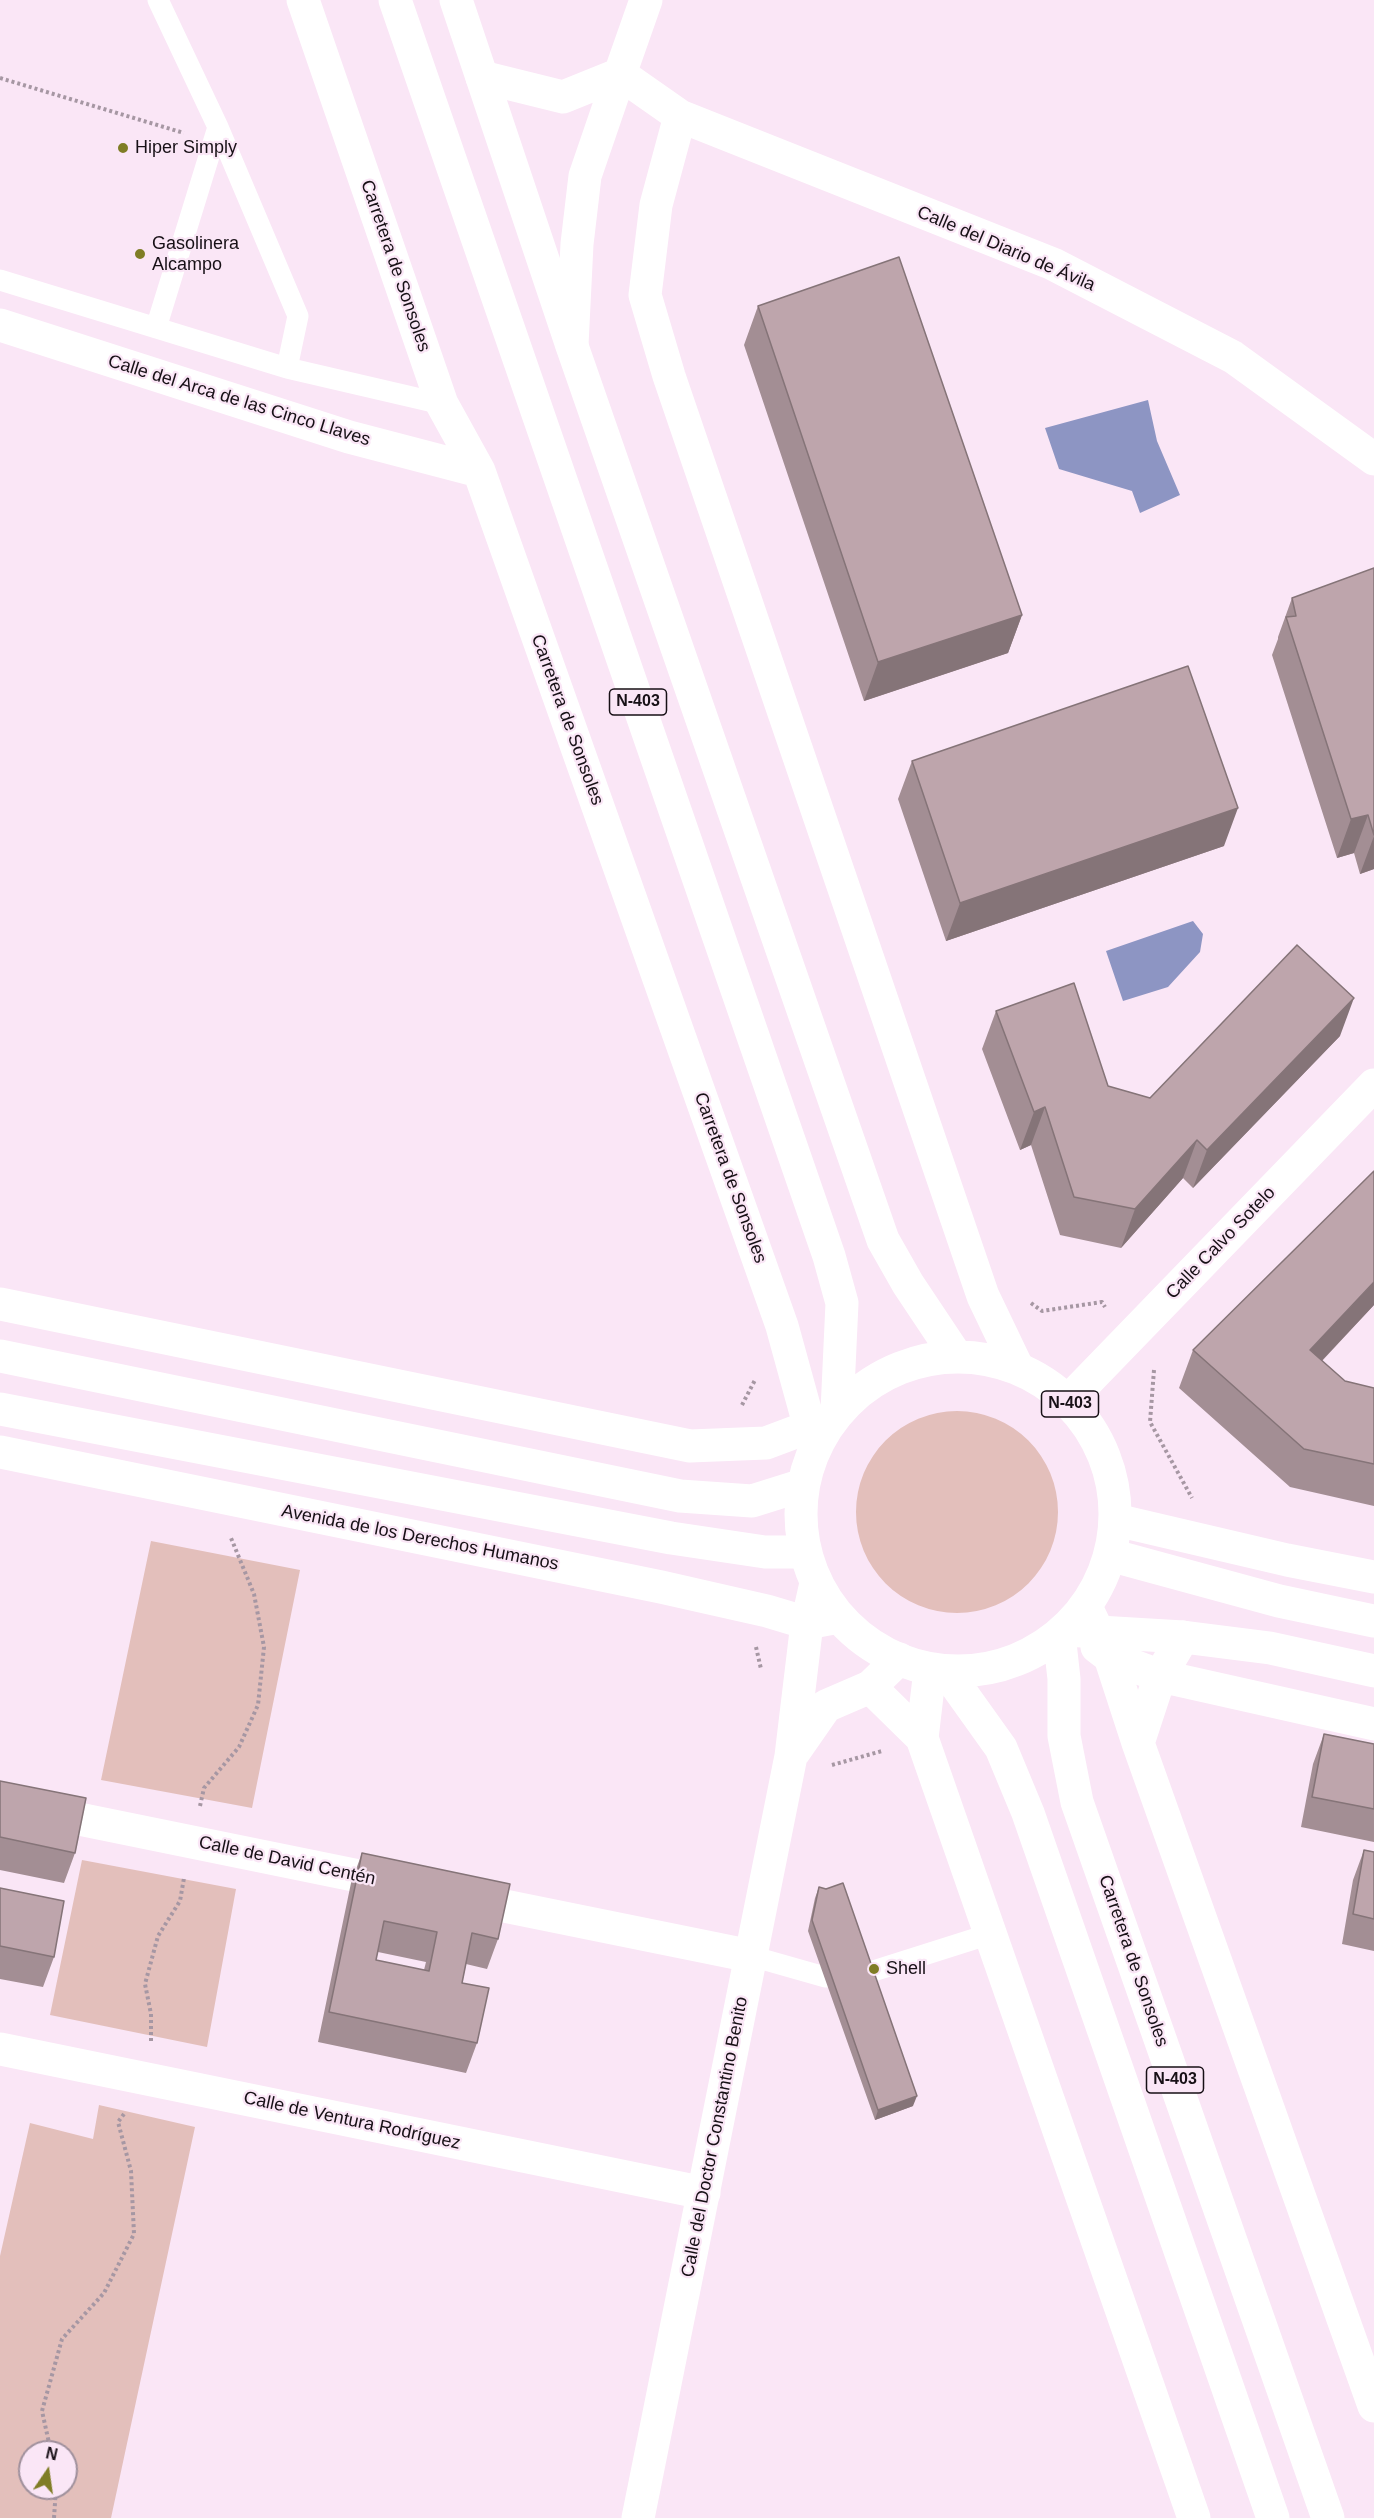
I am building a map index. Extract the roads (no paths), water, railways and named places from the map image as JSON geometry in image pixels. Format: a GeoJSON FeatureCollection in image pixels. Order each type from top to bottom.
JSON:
{"type":"FeatureCollection","features":[{"type":"Feature","properties":{"kind":"main road","name":"Carretera de Sonsoles"},"geometry":{"type":"LineString","coordinates":[[303,0],[442,404],[479,471],[782,1326],[797,1385],[823,1426]]}},
{"type":"Feature","properties":{"kind":"main road","name":"N-403"},"geometry":{"type":"LineString","coordinates":[[395,0],[829,1256],[842,1303],[823,1426],[807,1466],[799,1524],[805,1552],[816,1583],[839,1617],[873,1647],[899,1659],[938,1670],[987,1669],[1083,1632],[1110,1556],[1116,1520],[1111,1476],[1095,1436],[1068,1401],[1044,1382],[1017,1367],[987,1359],[956,1356],[910,1363],[868,1383],[823,1426]]}},
{"type":"Feature","properties":{"kind":"main road","name":"N-403"},"geometry":{"type":"LineString","coordinates":[[456,0],[572,346],[883,1240],[908,1284],[956,1356]]}},
{"type":"Feature","properties":{"kind":"main road"},"geometry":{"type":"LineString","coordinates":[[572,346],[577,244],[585,176],[646,0]]}},
{"type":"Feature","properties":{"kind":"main road"},"geometry":{"type":"LineString","coordinates":[[482,77],[563,97],[620,74]]}},
{"type":"Feature","properties":{"kind":"main road","name":"Calle del Diario de Ávila"},"geometry":{"type":"LineString","coordinates":[[620,74],[680,116],[1053,264],[1233,357],[1374,459]]}},
{"type":"Feature","properties":{"kind":"main road"},"geometry":{"type":"LineString","coordinates":[[680,116],[656,205],[645,295],[669,376],[983,1296],[1017,1367]]}},
{"type":"Feature","properties":{"kind":"main road","name":"Calle del Arca de las Cinco Llaves"},"geometry":{"type":"LineString","coordinates":[[0,325],[349,437],[479,471]]}},
{"type":"Feature","properties":{"kind":"main road","name":"Calle Calvo Sotelo"},"geometry":{"type":"LineString","coordinates":[[1068,1401],[1374,1085]]}},
{"type":"Feature","properties":{"kind":"main road"},"geometry":{"type":"LineString","coordinates":[[0,1304],[690,1446],[766,1443],[823,1426]]}},
{"type":"Feature","properties":{"kind":"main road"},"geometry":{"type":"LineString","coordinates":[[0,1356],[680,1496],[752,1502],[803,1485]]}},
{"type":"Feature","properties":{"kind":"main road"},"geometry":{"type":"LineString","coordinates":[[766,1443],[797,1385]]}},
{"type":"Feature","properties":{"kind":"main road"},"geometry":{"type":"LineString","coordinates":[[0,1409],[671,1538],[765,1552],[805,1552]]}},
{"type":"Feature","properties":{"kind":"main road","name":"Avenida de los Derechos Humanos"},"geometry":{"type":"LineString","coordinates":[[0,1452],[661,1587],[767,1611],[807,1623],[839,1617]]}},
{"type":"Feature","properties":{"kind":"main road"},"geometry":{"type":"LineString","coordinates":[[1116,1520],[1287,1560],[1374,1577]]}},
{"type":"Feature","properties":{"kind":"main road"},"geometry":{"type":"LineString","coordinates":[[1110,1556],[1279,1601],[1374,1621]]}},
{"type":"Feature","properties":{"kind":"main road","name":"Calle del Doctor Constantino Benito"},"geometry":{"type":"LineString","coordinates":[[638,2518],[791,1756],[807,1623],[816,1583]]}},
{"type":"Feature","properties":{"kind":"main road","name":"Carretera de Sonsoles"},"geometry":{"type":"LineString","coordinates":[[1083,1632],[1064,1679],[1064,1736],[1077,1802],[1328,2518]]}},
{"type":"Feature","properties":{"kind":"main road"},"geometry":{"type":"LineString","coordinates":[[1083,1632],[1183,1637],[1270,1648],[1374,1671]]}},
{"type":"Feature","properties":{"kind":"main road"},"geometry":{"type":"LineString","coordinates":[[1083,1632],[1160,1676],[1374,1724]]}},
{"type":"Feature","properties":{"kind":"main road"},"geometry":{"type":"LineString","coordinates":[[1083,1632],[1138,1743],[1374,2406]]}},
{"type":"Feature","properties":{"kind":"main road"},"geometry":{"type":"LineString","coordinates":[[1138,1743],[1160,1676],[1183,1637]]}},
{"type":"Feature","properties":{"kind":"main road","name":"Calle del Doctor Constantino Benito"},"geometry":{"type":"LineString","coordinates":[[791,1756],[826,1706],[870,1687],[899,1659]]}},
{"type":"Feature","properties":{"kind":"main road","name":"N-403"},"geometry":{"type":"LineString","coordinates":[[938,1670],[1002,1748],[1028,1813],[1273,2518]]}},
{"type":"Feature","properties":{"kind":"main road"},"geometry":{"type":"LineString","coordinates":[[921,1738],[938,1670]]}},
{"type":"Feature","properties":{"kind":"main road"},"geometry":{"type":"LineString","coordinates":[[870,1687],[921,1738],[1194,2518]]}},
{"type":"Feature","properties":{"kind":"main road","name":"Calle de David Centén"},"geometry":{"type":"LineString","coordinates":[[0,1803],[751,1956]]}},
{"type":"Feature","properties":{"kind":"main road","name":"Calle de Ventura Rodríguez"},"geometry":{"type":"LineString","coordinates":[[0,2049],[704,2193]]}},
{"type":"Feature","properties":{"kind":"lane"},"geometry":{"type":"LineString","coordinates":[[158,0],[297,316],[287,368]]}},
{"type":"Feature","properties":{"kind":"lane"},"geometry":{"type":"LineString","coordinates":[[156,328],[216,135]]}},
{"type":"Feature","properties":{"kind":"lane"},"geometry":{"type":"LineString","coordinates":[[0,280],[287,368],[442,404]]}},
{"type":"Feature","properties":{"kind":"lane"},"geometry":{"type":"LineString","coordinates":[[751,1956],[825,1977],[836,1976],[867,1973],[990,1934]]}},
{"type":"Feature","properties":{"kind":"water"},"geometry":{"type":"Polygon","coordinates":[[[1148,400],[1157,441],[1180,495],[1140,513],[1132,491],[1059,469],[1045,428],[1148,400]]]}},
{"type":"Feature","properties":{"kind":"water"},"geometry":{"type":"Polygon","coordinates":[[[1193,921],[1203,934],[1200,952],[1168,987],[1123,1001],[1106,951],[1193,921]]]}},
{"type":"Feature","properties":{"kind":"place","name":"Hiper Simply"},"geometry":{"type":"Point","coordinates":[123,148]}},
{"type":"Feature","properties":{"kind":"place","name":"Gasolinera Alcampo"},"geometry":{"type":"Point","coordinates":[140,254]}},
{"type":"Feature","properties":{"kind":"place","name":"Shell"},"geometry":{"type":"Point","coordinates":[874,1969]}}]}
